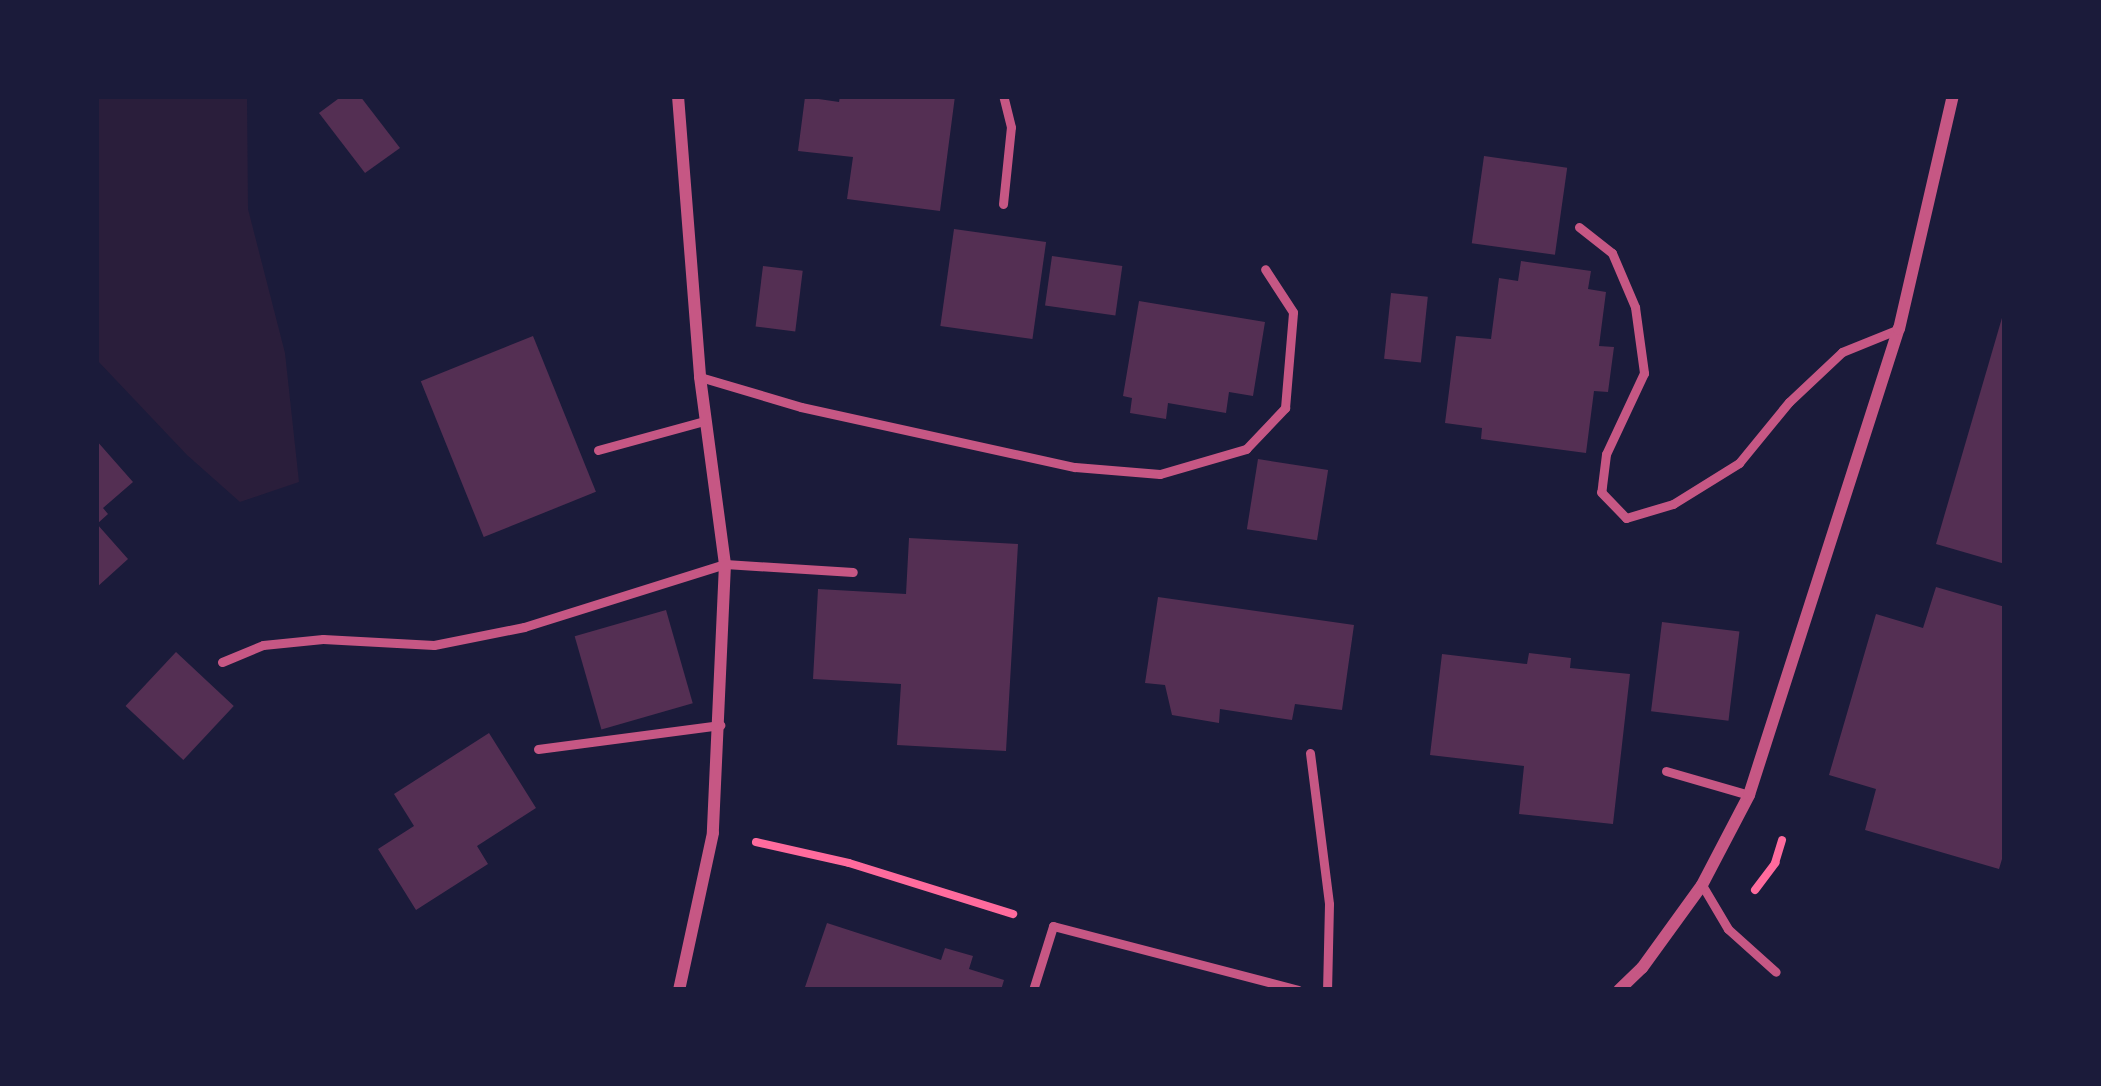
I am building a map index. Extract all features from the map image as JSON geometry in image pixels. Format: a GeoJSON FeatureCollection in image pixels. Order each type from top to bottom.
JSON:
{"type":"FeatureCollection","features":[{"type":"Feature","properties":{"kind":"street"},"geometry":{"type":"LineString","coordinates":[[678,96],[704,421],[725,564],[713,832],[679,990]]}},
{"type":"Feature","properties":{"kind":"street"},"geometry":{"type":"LineString","coordinates":[[1619,990],[1642,968],[1702,885],[1749,795],[1899,329],[1953,96]]}},
{"type":"Feature","properties":{"kind":"lane"},"geometry":{"type":"LineString","coordinates":[[1003,96],[1011,127],[1003,205]]}},
{"type":"Feature","properties":{"kind":"lane"},"geometry":{"type":"LineString","coordinates":[[1579,227],[1612,253],[1635,307],[1644,373],[1606,454],[1601,492],[1626,518],[1672,504],[1739,463],[1789,402],[1842,352],[1899,329]]}},
{"type":"Feature","properties":{"kind":"lane"},"geometry":{"type":"LineString","coordinates":[[700,377],[801,407],[1075,467],[1160,474],[1246,449],[1285,408],[1293,312],[1265,269]]}},
{"type":"Feature","properties":{"kind":"lane"},"geometry":{"type":"LineString","coordinates":[[598,451],[704,421]]}},
{"type":"Feature","properties":{"kind":"lane"},"geometry":{"type":"LineString","coordinates":[[222,662],[263,645],[322,639],[434,645],[524,627],[725,564],[853,572]]}},
{"type":"Feature","properties":{"kind":"lane"},"geometry":{"type":"LineString","coordinates":[[538,749],[719,725]]}},
{"type":"Feature","properties":{"kind":"lane"},"geometry":{"type":"LineString","coordinates":[[1310,753],[1329,904],[1327,990]]}},
{"type":"Feature","properties":{"kind":"lane"},"geometry":{"type":"LineString","coordinates":[[1666,771],[1749,795]]}},
{"type":"Feature","properties":{"kind":"lane"},"geometry":{"type":"LineString","coordinates":[[1702,885],[1728,929],[1776,973]]}},
{"type":"Feature","properties":{"kind":"lane"},"geometry":{"type":"LineString","coordinates":[[1033,990],[1053,926],[1298,990]]}},
{"type":"Feature","properties":{"kind":"path"},"geometry":{"type":"LineString","coordinates":[[713,832],[849,862],[1053,926]]}},
{"type":"Feature","properties":{"kind":"shaded area"},"geometry":{"type":"Polygon","coordinates":[[[96,96],[247,96],[248,209],[285,353],[299,482],[240,502],[187,455],[96,359],[96,96]]]}},
{"type":"Feature","properties":{"kind":"building"},"geometry":{"type":"Polygon","coordinates":[[[342,96],[360,96],[400,148],[365,173],[319,113],[342,96]]]}},
{"type":"Feature","properties":{"kind":"building"},"geometry":{"type":"Polygon","coordinates":[[[840,96],[955,96],[940,211],[847,199],[853,157],[798,151],[805,97],[839,102],[840,96]]]}},
{"type":"Feature","properties":{"kind":"building"},"geometry":{"type":"Polygon","coordinates":[[[1484,156],[1567,168],[1555,255],[1472,243],[1484,156]]]}},
{"type":"Feature","properties":{"kind":"building"},"geometry":{"type":"Polygon","coordinates":[[[954,229],[1046,242],[1032,339],[940,326],[954,229]]]}},
{"type":"Feature","properties":{"kind":"building"},"geometry":{"type":"Polygon","coordinates":[[[1052,256],[1122,266],[1115,315],[1045,306],[1052,256]]]}},
{"type":"Feature","properties":{"kind":"building"},"geometry":{"type":"Polygon","coordinates":[[[1521,261],[1591,271],[1588,289],[1606,292],[1599,346],[1614,347],[1608,392],[1594,391],[1586,453],[1481,439],[1482,428],[1445,423],[1456,336],[1491,339],[1499,278],[1518,281],[1521,261]]]}},
{"type":"Feature","properties":{"kind":"building"},"geometry":{"type":"Polygon","coordinates":[[[763,266],[803,271],[795,331],[756,327],[763,266]]]}},
{"type":"Feature","properties":{"kind":"building"},"geometry":{"type":"Polygon","coordinates":[[[1391,293],[1428,297],[1421,363],[1384,359],[1391,293]]]}},
{"type":"Feature","properties":{"kind":"building"},"geometry":{"type":"Polygon","coordinates":[[[1139,301],[1265,322],[1253,396],[1229,392],[1226,413],[1168,403],[1166,419],[1130,413],[1132,398],[1123,396],[1139,301]]]}},
{"type":"Feature","properties":{"kind":"building"},"geometry":{"type":"Polygon","coordinates":[[[2005,311],[2005,564],[1936,544],[2005,311]]]}},
{"type":"Feature","properties":{"kind":"building"},"geometry":{"type":"Polygon","coordinates":[[[533,336],[596,492],[484,537],[421,381],[533,336]]]}},
{"type":"Feature","properties":{"kind":"building"},"geometry":{"type":"Polygon","coordinates":[[[96,440],[133,482],[103,508],[108,514],[97,524],[128,559],[96,588],[96,440]]]}},
{"type":"Feature","properties":{"kind":"building"},"geometry":{"type":"Polygon","coordinates":[[[1258,459],[1328,470],[1317,540],[1247,529],[1258,459]]]}},
{"type":"Feature","properties":{"kind":"building"},"geometry":{"type":"Polygon","coordinates":[[[909,538],[1018,544],[1006,751],[897,745],[901,684],[813,679],[818,589],[906,594],[909,538]]]}},
{"type":"Feature","properties":{"kind":"building"},"geometry":{"type":"Polygon","coordinates":[[[1936,587],[2005,607],[2005,849],[1999,869],[1865,830],[1876,789],[1829,775],[1876,614],[1923,628],[1936,587]]]}},
{"type":"Feature","properties":{"kind":"building"},"geometry":{"type":"Polygon","coordinates":[[[1158,597],[1354,625],[1342,710],[1295,704],[1292,720],[1220,709],[1219,723],[1172,715],[1165,685],[1145,683],[1158,597]]]}},
{"type":"Feature","properties":{"kind":"building"},"geometry":{"type":"Polygon","coordinates":[[[666,610],[693,703],[601,729],[575,636],[666,610]]]}},
{"type":"Feature","properties":{"kind":"building"},"geometry":{"type":"Polygon","coordinates":[[[1662,622],[1739,632],[1728,721],[1651,711],[1662,622]]]}},
{"type":"Feature","properties":{"kind":"building"},"geometry":{"type":"Polygon","coordinates":[[[176,652],[234,706],[183,760],[126,706],[176,652]]]}},
{"type":"Feature","properties":{"kind":"building"},"geometry":{"type":"Polygon","coordinates":[[[1529,653],[1571,658],[1570,668],[1630,674],[1613,824],[1519,814],[1524,766],[1430,755],[1442,654],[1527,664],[1529,653]]]}},
{"type":"Feature","properties":{"kind":"building"},"geometry":{"type":"Polygon","coordinates":[[[489,733],[536,808],[477,846],[488,864],[416,910],[378,849],[414,826],[394,794],[489,733]]]}},
{"type":"Feature","properties":{"kind":"building"},"geometry":{"type":"Polygon","coordinates":[[[827,923],[941,960],[945,948],[973,956],[969,969],[1004,980],[1001,990],[804,990],[827,923]]]}}]}
